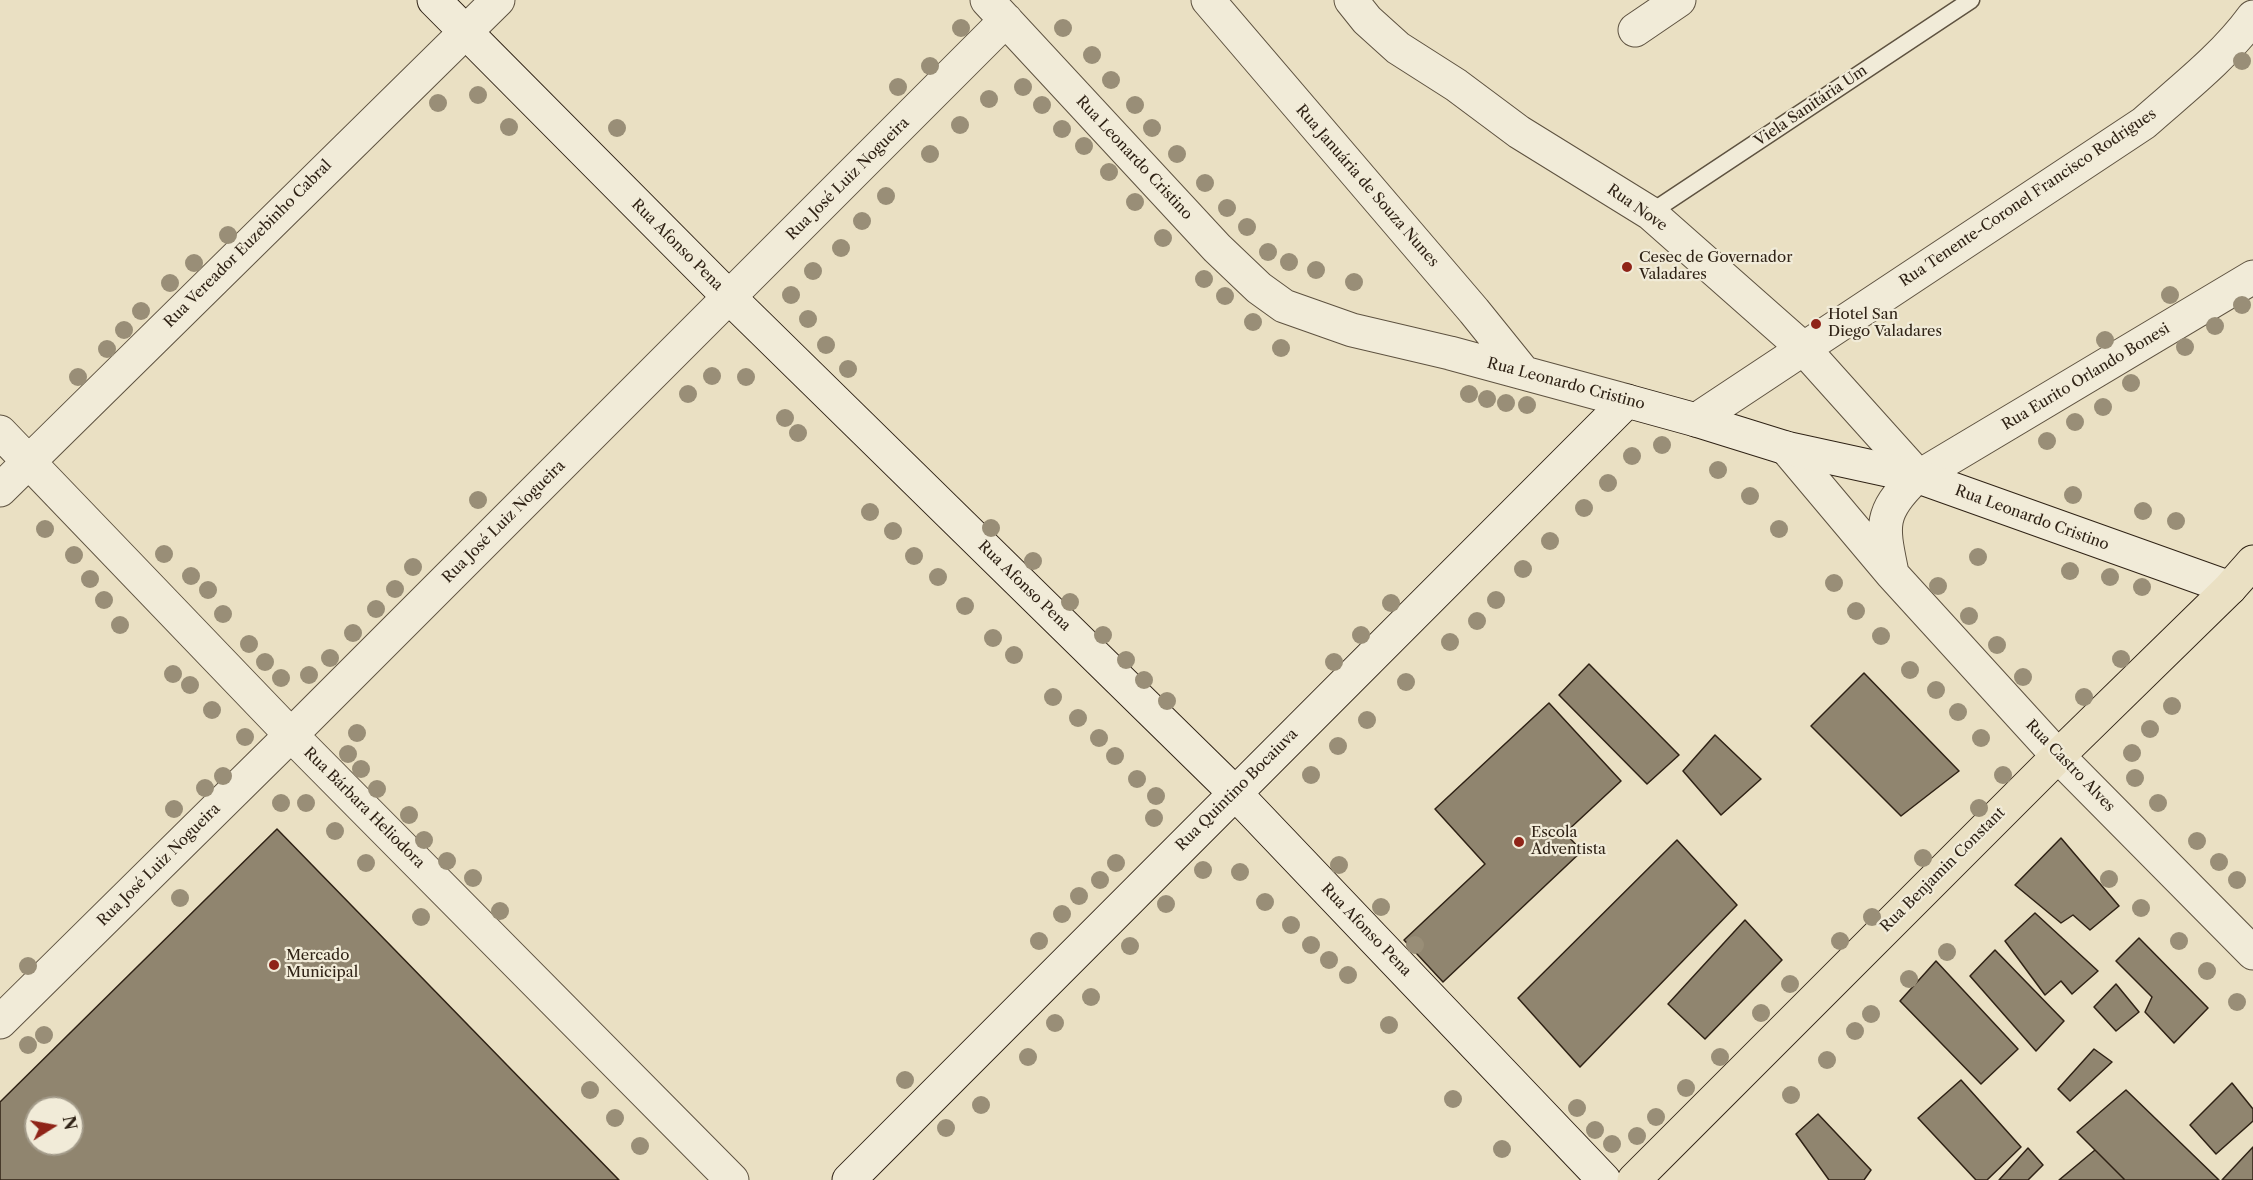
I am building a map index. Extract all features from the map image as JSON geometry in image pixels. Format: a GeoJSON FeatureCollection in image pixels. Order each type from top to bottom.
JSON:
{"type":"FeatureCollection","features":[{"type":"Feature","properties":{"kind":"main road","name":"Rua Benjamin Constant"},"geometry":{"type":"LineString","coordinates":[[1634,1180],[2058,756],[2241,591],[2253,562]]}},
{"type":"Feature","properties":{"kind":"street","name":"Rua Afonso Pena"},"geometry":{"type":"LineString","coordinates":[[434,0],[729,297],[1234,792],[1604,1180]]}},
{"type":"Feature","properties":{"kind":"street","name":"Rua Vereador Euzebinho Cabral"},"geometry":{"type":"LineString","coordinates":[[0,490],[498,0]]}},
{"type":"Feature","properties":{"kind":"street","name":"Rua Januária de Souza Nunes"},"geometry":{"type":"LineString","coordinates":[[1208,0],[1474,311],[1524,373]]}},
{"type":"Feature","properties":{"kind":"street","name":"Rua Nove"},"geometry":{"type":"LineString","coordinates":[[1351,0],[1367,20],[1398,48],[1456,85],[1519,132],[1650,213],[1804,349],[1919,477]]}},
{"type":"Feature","properties":{"kind":"street"},"geometry":{"type":"LineString","coordinates":[[1635,30],[1679,0]]}},
{"type":"Feature","properties":{"kind":"street","name":"Rua Leonardo Cristino"},"geometry":{"type":"LineString","coordinates":[[997,10],[1217,248],[1259,288],[1284,306],[1353,330],[1627,401],[1786,448],[1919,477],[2241,591]]}},
{"type":"Feature","properties":{"kind":"street","name":"Rua José Luiz Nogueira"},"geometry":{"type":"LineString","coordinates":[[0,1022],[729,297],[997,10]]}},
{"type":"Feature","properties":{"kind":"street","name":"Rua Tenente-Coronel Francisco Rodrigues"},"geometry":{"type":"LineString","coordinates":[[1696,420],[2144,123],[2204,70],[2244,30],[2253,17]]}},
{"type":"Feature","properties":{"kind":"street","name":"Rua Eurito Orlando Bonesi"},"geometry":{"type":"LineString","coordinates":[[1919,477],[2253,277]]}},
{"type":"Feature","properties":{"kind":"street","name":"Rua Quintino Bocaiuva"},"geometry":{"type":"LineString","coordinates":[[849,1180],[1627,401]]}},
{"type":"Feature","properties":{"kind":"street","name":"Rua Bárbara Heliodora"},"geometry":{"type":"LineString","coordinates":[[0,432],[291,735],[732,1180]]}},
{"type":"Feature","properties":{"kind":"street","name":"Rua Castro Alves"},"geometry":{"type":"LineString","coordinates":[[1786,448],[1892,574],[2058,756],[2253,953]]}},
{"type":"Feature","properties":{"kind":"street"},"geometry":{"type":"LineString","coordinates":[[1892,574],[1884,535],[1885,524],[1894,500],[1913,480],[1919,477]]}},
{"type":"Feature","properties":{"kind":"lane","name":"Viela Sanitária Um"},"geometry":{"type":"LineString","coordinates":[[1650,213],[1971,0]]}},
{"type":"Feature","properties":{"kind":"building"},"geometry":{"type":"Polygon","coordinates":[[[1589,664],[1679,755],[1647,784],[1559,695],[1589,664]]]}},
{"type":"Feature","properties":{"kind":"building"},"geometry":{"type":"Polygon","coordinates":[[[1864,673],[1959,771],[1901,816],[1811,726],[1864,673]]]}},
{"type":"Feature","properties":{"kind":"building","name":"Escola Adventista"},"geometry":{"type":"Polygon","coordinates":[[[1549,703],[1621,781],[1565,833],[1582,851],[1443,982],[1404,940],[1485,864],[1435,809],[1549,703]]]}},
{"type":"Feature","properties":{"kind":"building"},"geometry":{"type":"Polygon","coordinates":[[[1715,735],[1761,779],[1721,815],[1683,771],[1715,735]]]}},
{"type":"Feature","properties":{"kind":"building","name":"Mercado Municipal"},"geometry":{"type":"Polygon","coordinates":[[[277,829],[619,1180],[0,1180],[0,1102],[277,829]]]}},
{"type":"Feature","properties":{"kind":"building"},"geometry":{"type":"Polygon","coordinates":[[[2061,838],[2119,906],[2090,930],[2073,915],[2061,923],[2015,885],[2061,838]]]}},
{"type":"Feature","properties":{"kind":"building"},"geometry":{"type":"Polygon","coordinates":[[[1677,840],[1737,905],[1580,1067],[1518,998],[1677,840]]]}},
{"type":"Feature","properties":{"kind":"building"},"geometry":{"type":"Polygon","coordinates":[[[2035,913],[2098,971],[2072,994],[2061,981],[2045,995],[2005,941],[2035,913]]]}},
{"type":"Feature","properties":{"kind":"building"},"geometry":{"type":"Polygon","coordinates":[[[1745,920],[1782,960],[1705,1039],[1668,1004],[1745,920]]]}},
{"type":"Feature","properties":{"kind":"building"},"geometry":{"type":"Polygon","coordinates":[[[2139,938],[2208,1008],[2174,1043],[2145,1012],[2152,997],[2116,961],[2139,938]]]}},
{"type":"Feature","properties":{"kind":"building"},"geometry":{"type":"Polygon","coordinates":[[[1995,950],[2064,1021],[2036,1051],[1970,976],[1995,950]]]}},
{"type":"Feature","properties":{"kind":"building"},"geometry":{"type":"Polygon","coordinates":[[[1936,961],[2018,1049],[1981,1084],[1900,1001],[1936,961]]]}},
{"type":"Feature","properties":{"kind":"building"},"geometry":{"type":"Polygon","coordinates":[[[2116,984],[2139,1012],[2116,1031],[2094,1007],[2116,984]]]}},
{"type":"Feature","properties":{"kind":"building"},"geometry":{"type":"Polygon","coordinates":[[[2094,1049],[2112,1062],[2070,1101],[2058,1089],[2094,1049]]]}},
{"type":"Feature","properties":{"kind":"building"},"geometry":{"type":"Polygon","coordinates":[[[1961,1080],[2021,1147],[1987,1180],[1976,1180],[1918,1118],[1961,1080]]]}},
{"type":"Feature","properties":{"kind":"building"},"geometry":{"type":"Polygon","coordinates":[[[2232,1083],[2253,1109],[2253,1121],[2216,1154],[2190,1125],[2232,1083]]]}},
{"type":"Feature","properties":{"kind":"building"},"geometry":{"type":"Polygon","coordinates":[[[2126,1090],[2219,1180],[2125,1180],[2077,1132],[2126,1090]]]}},
{"type":"Feature","properties":{"kind":"building"},"geometry":{"type":"Polygon","coordinates":[[[1818,1114],[1871,1170],[1864,1180],[1829,1180],[1796,1134],[1818,1114]]]}},
{"type":"Feature","properties":{"kind":"building"},"geometry":{"type":"Polygon","coordinates":[[[2253,1147],[2253,1180],[2222,1180],[2253,1147]]]}},
{"type":"Feature","properties":{"kind":"building"},"geometry":{"type":"Polygon","coordinates":[[[2028,1148],[2043,1165],[2028,1180],[1999,1180],[2028,1148]]]}},
{"type":"Feature","properties":{"kind":"building"},"geometry":{"type":"Polygon","coordinates":[[[2095,1150],[2125,1180],[2059,1180],[2095,1150]]]}},
{"type":"Feature","properties":{"kind":"place","name":"Cesec de Governador Valadares"},"geometry":{"type":"Point","coordinates":[1627,267]}},
{"type":"Feature","properties":{"kind":"place","name":"Hotel San Diego Valadares"},"geometry":{"type":"Point","coordinates":[1816,324]}},
{"type":"Feature","properties":{"kind":"place","name":"Escola Adventista"},"geometry":{"type":"Point","coordinates":[1519,842]}},
{"type":"Feature","properties":{"kind":"place","name":"Mercado Municipal"},"geometry":{"type":"Point","coordinates":[274,965]}}]}
